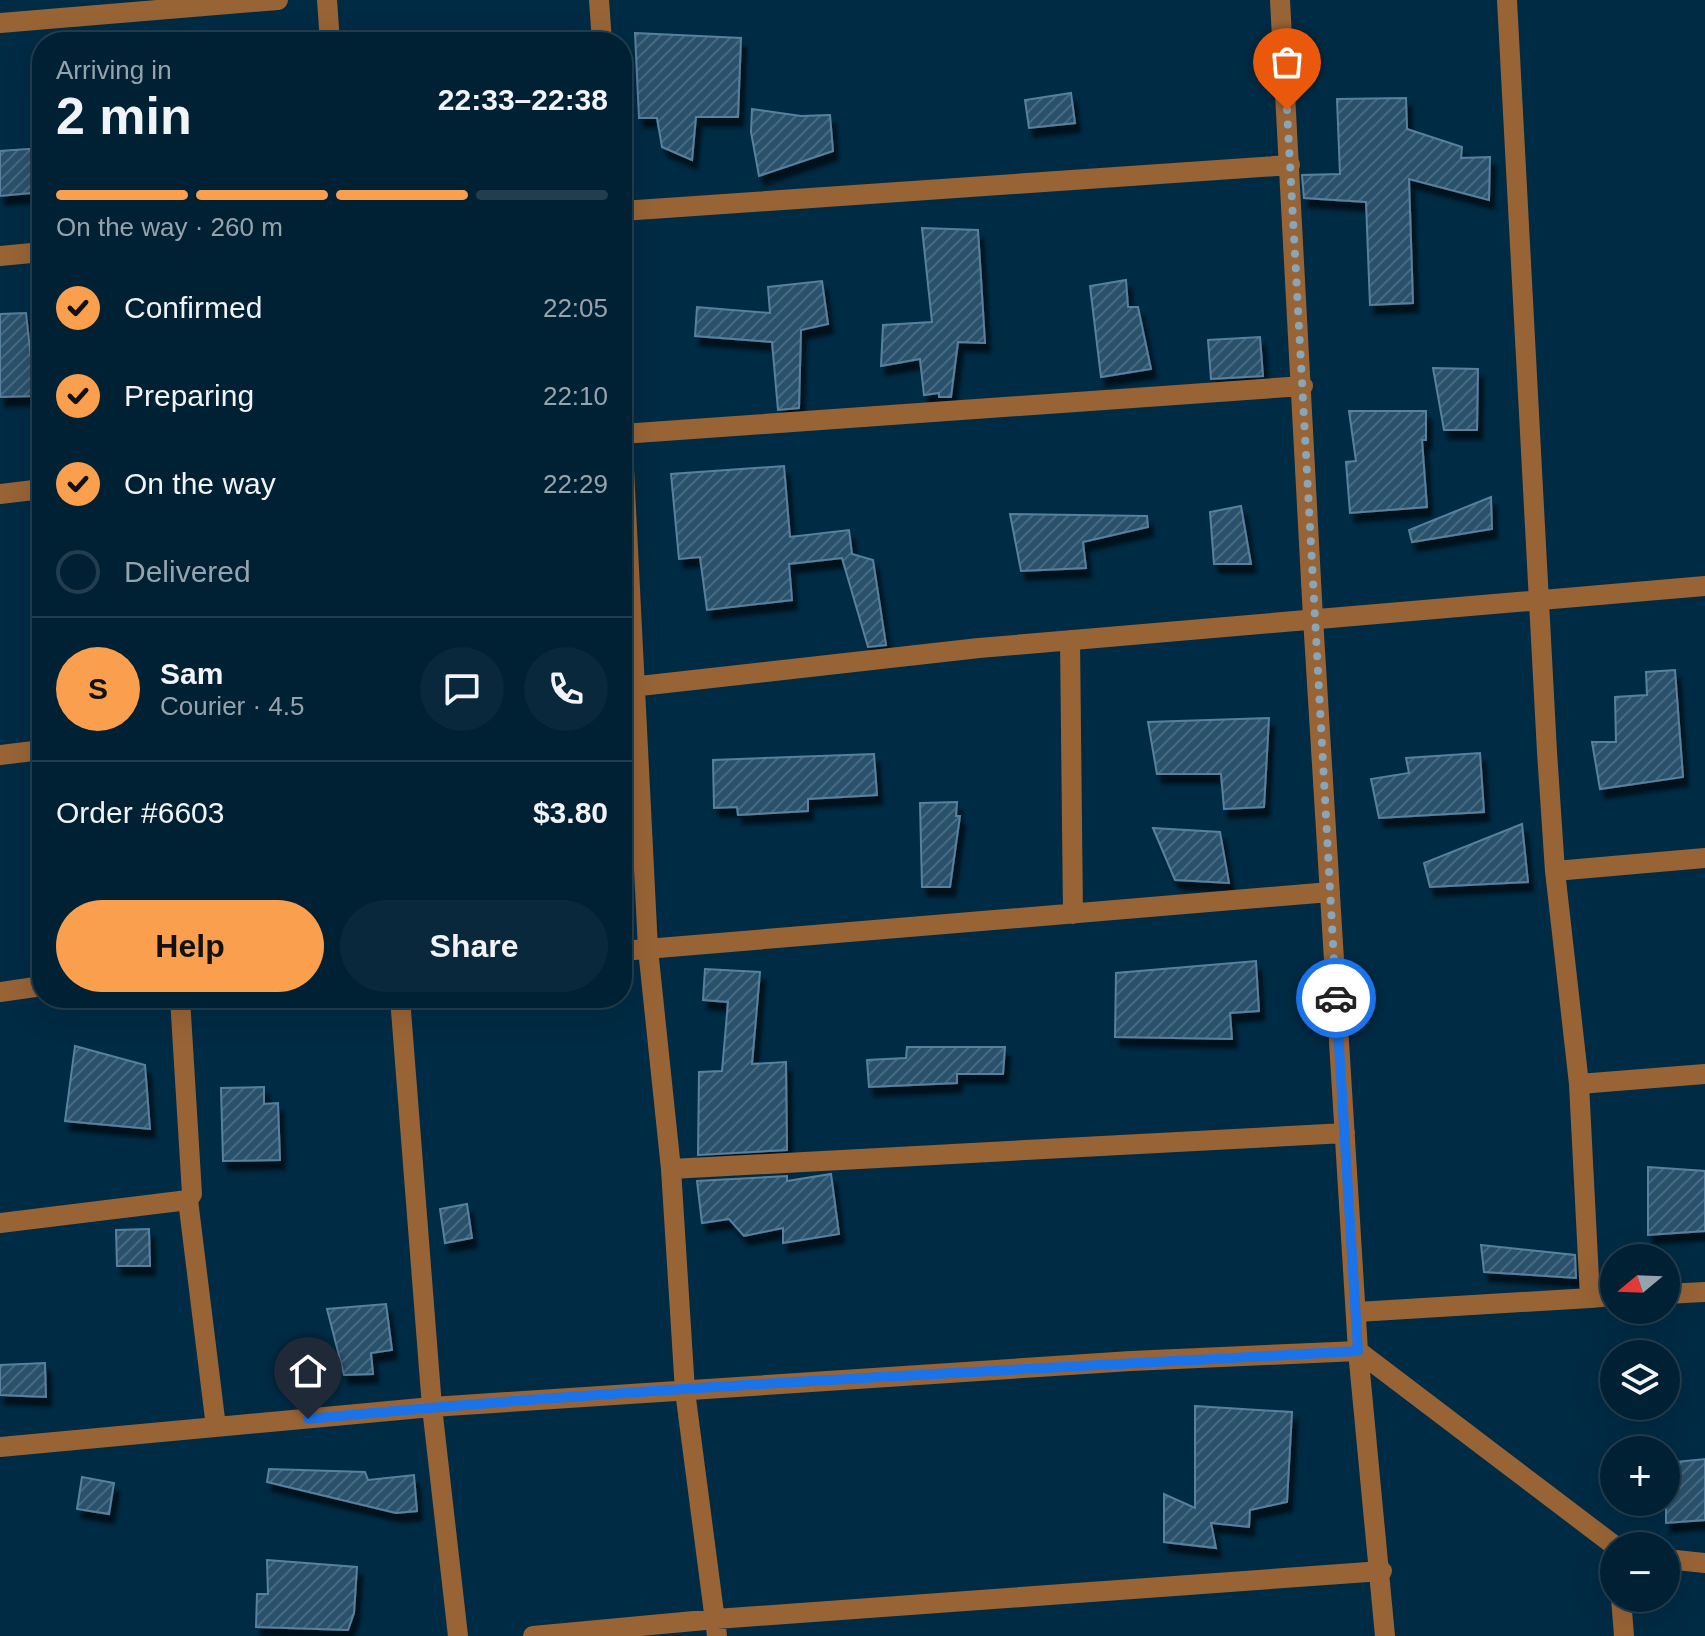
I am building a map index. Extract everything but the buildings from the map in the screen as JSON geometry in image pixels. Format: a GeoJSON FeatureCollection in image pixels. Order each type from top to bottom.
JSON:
{"type":"FeatureCollection","features":[{"type":"Feature","properties":{"kind":"street"},"geometry":{"type":"LineString","coordinates":[[0,23],[278,0]]}},
{"type":"Feature","properties":{"kind":"street"},"geometry":{"type":"LineString","coordinates":[[327,0],[329,32]]}},
{"type":"Feature","properties":{"kind":"street"},"geometry":{"type":"LineString","coordinates":[[599,0],[601,32]]}},
{"type":"Feature","properties":{"kind":"street"},"geometry":{"type":"LineString","coordinates":[[1280,0],[1313,618],[1358,1351],[1382,1571],[1385,1636]]}},
{"type":"Feature","properties":{"kind":"street"},"geometry":{"type":"LineString","coordinates":[[1507,0],[1555,871],[1579,1084],[1590,1298]]}},
{"type":"Feature","properties":{"kind":"street"},"geometry":{"type":"LineString","coordinates":[[632,210],[1290,165]]}},
{"type":"Feature","properties":{"kind":"street"},"geometry":{"type":"LineString","coordinates":[[0,256],[32,253]]}},
{"type":"Feature","properties":{"kind":"street"},"geometry":{"type":"LineString","coordinates":[[632,431],[1303,386]]}},
{"type":"Feature","properties":{"kind":"street"},"geometry":{"type":"LineString","coordinates":[[0,494],[32,490]]}},
{"type":"Feature","properties":{"kind":"street"},"geometry":{"type":"LineString","coordinates":[[632,688],[1070,640],[1705,586]]}},
{"type":"Feature","properties":{"kind":"street"},"geometry":{"type":"LineString","coordinates":[[1070,640],[1073,914]]}},
{"type":"Feature","properties":{"kind":"street"},"geometry":{"type":"LineString","coordinates":[[632,729],[648,949],[671,1169],[685,1391],[716,1627]]}},
{"type":"Feature","properties":{"kind":"street"},"geometry":{"type":"LineString","coordinates":[[0,755],[32,751]]}},
{"type":"Feature","properties":{"kind":"street"},"geometry":{"type":"LineString","coordinates":[[1555,871],[1705,858]]}},
{"type":"Feature","properties":{"kind":"street"},"geometry":{"type":"LineString","coordinates":[[632,950],[1330,892]]}},
{"type":"Feature","properties":{"kind":"street"},"geometry":{"type":"LineString","coordinates":[[0,992],[32,987]]}},
{"type":"Feature","properties":{"kind":"street"},"geometry":{"type":"LineString","coordinates":[[181,1008],[192,1194],[188,1200],[216,1427]]}},
{"type":"Feature","properties":{"kind":"street"},"geometry":{"type":"LineString","coordinates":[[401,1008],[432,1407],[458,1636]]}},
{"type":"Feature","properties":{"kind":"street"},"geometry":{"type":"LineString","coordinates":[[1579,1084],[1705,1074]]}},
{"type":"Feature","properties":{"kind":"street"},"geometry":{"type":"LineString","coordinates":[[671,1169],[1345,1133]]}},
{"type":"Feature","properties":{"kind":"street"},"geometry":{"type":"LineString","coordinates":[[0,1223],[188,1200]]}},
{"type":"Feature","properties":{"kind":"street"},"geometry":{"type":"LineString","coordinates":[[1680,1293],[1705,1292]]}},
{"type":"Feature","properties":{"kind":"street"},"geometry":{"type":"LineString","coordinates":[[1357,1312],[1600,1297]]}},
{"type":"Feature","properties":{"kind":"street"},"geometry":{"type":"LineString","coordinates":[[0,1447],[432,1407],[1131,1361],[1358,1351],[1600,1535]]}},
{"type":"Feature","properties":{"kind":"street"},"geometry":{"type":"LineString","coordinates":[[1680,1560],[1705,1563]]}},
{"type":"Feature","properties":{"kind":"street"},"geometry":{"type":"LineString","coordinates":[[533,1636],[716,1627],[1382,1571]]}},
{"type":"Feature","properties":{"kind":"street"},"geometry":{"type":"LineString","coordinates":[[1622,1612],[1624,1636]]}},
{"type":"Feature","properties":{"kind":"way so far"},"geometry":{"type":"LineString","coordinates":[[1287,110],[1336,998]]}},
{"type":"Feature","properties":{"kind":"route"},"geometry":{"type":"LineString","coordinates":[[308,1419],[432,1407],[1131,1361],[1358,1351],[1336,998]]}}]}
